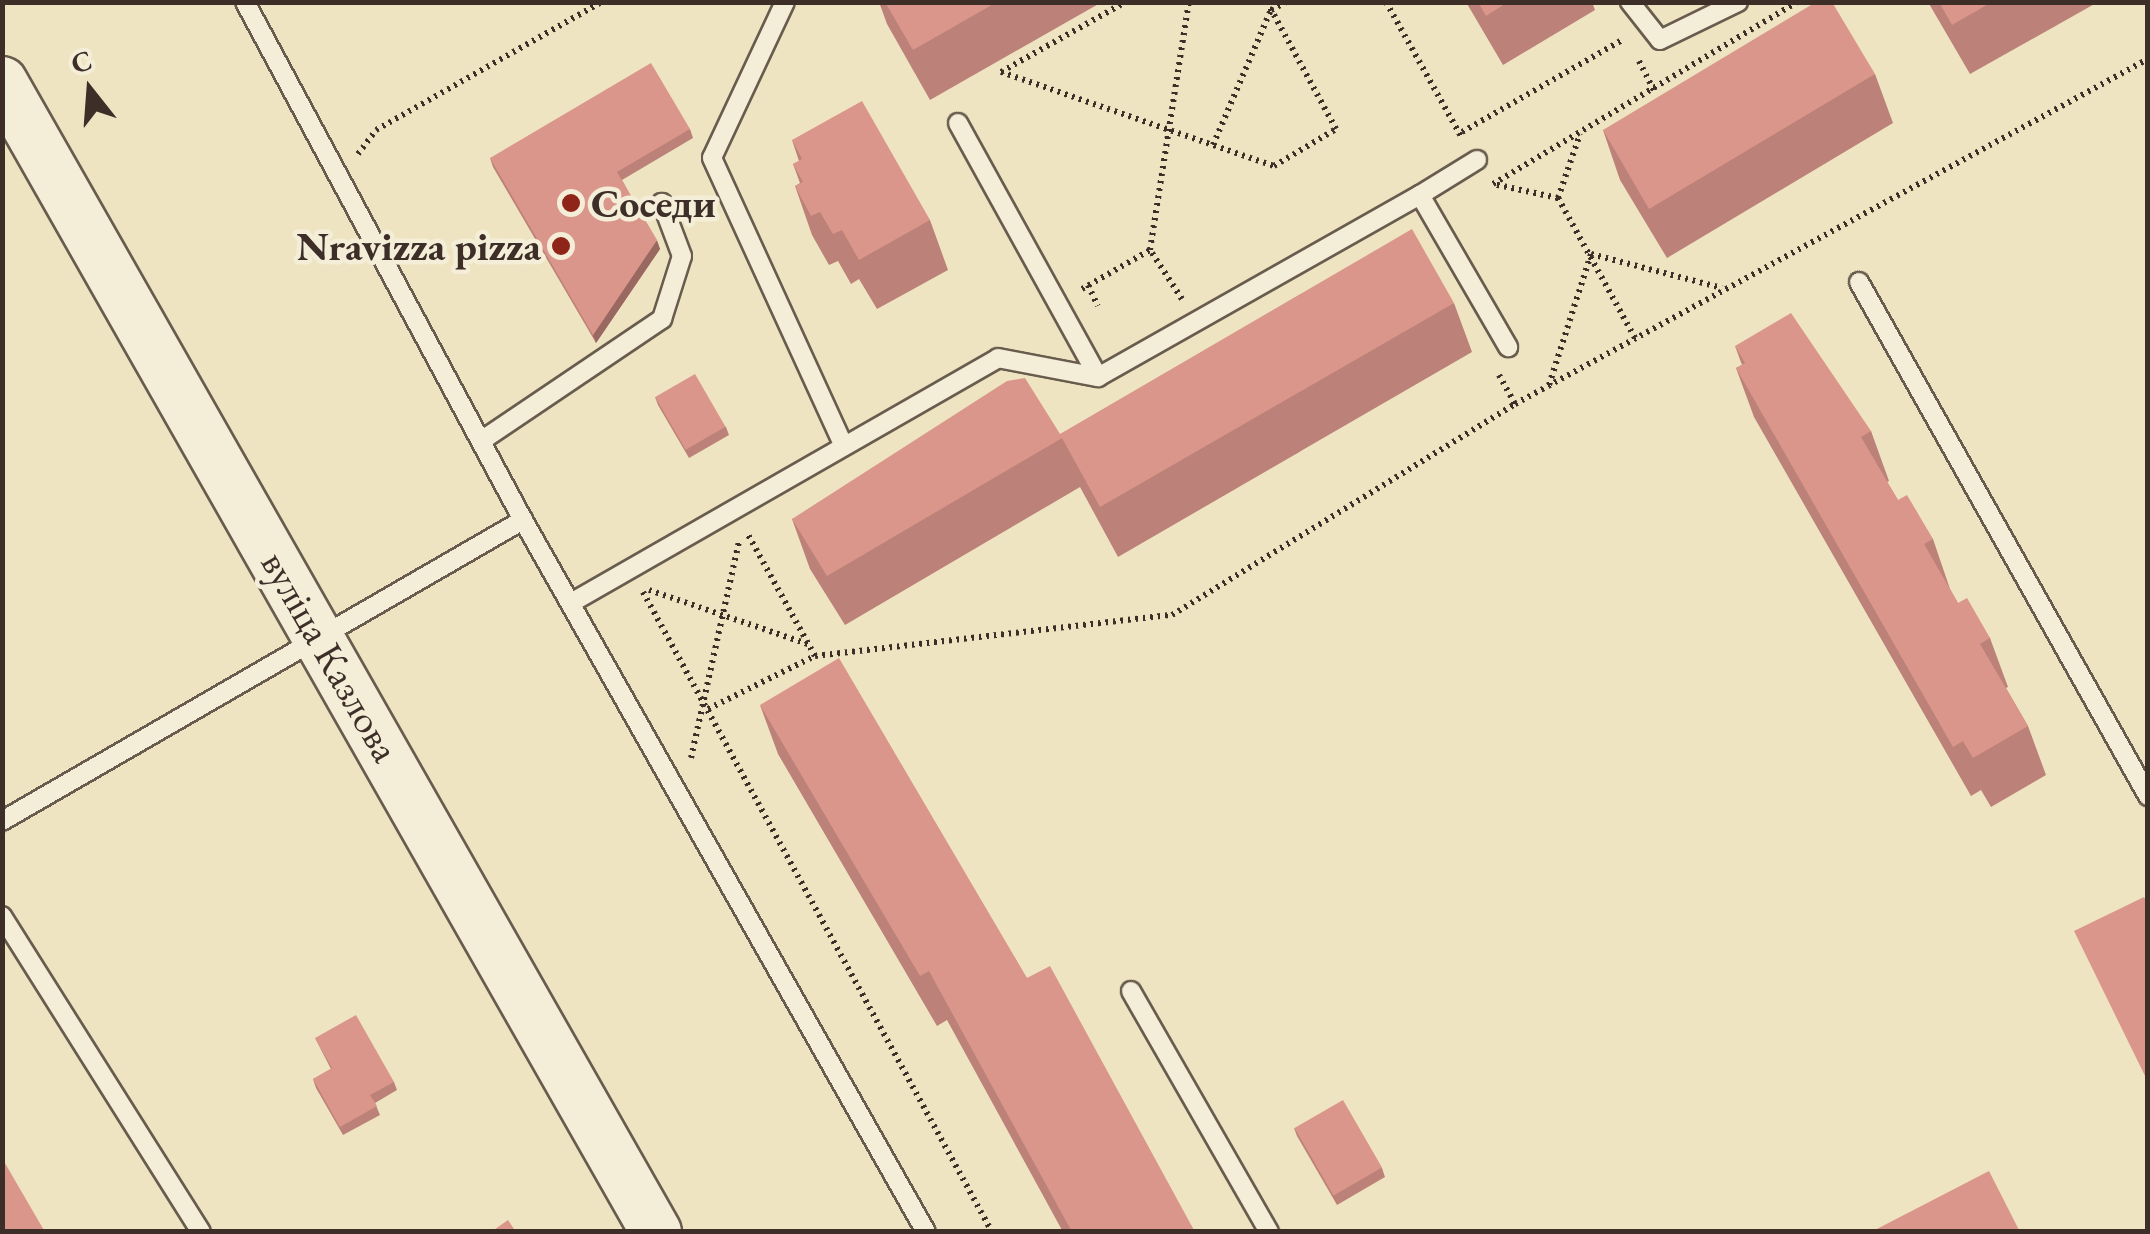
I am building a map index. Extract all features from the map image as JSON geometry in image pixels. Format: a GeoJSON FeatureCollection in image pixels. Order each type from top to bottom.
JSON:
{"type":"FeatureCollection","features":[{"type":"Feature","properties":{"kind":"main road","name":"вуліца Казлова"},"geometry":{"type":"LineString","coordinates":[[2,82],[656,1232]]}},
{"type":"Feature","properties":{"kind":"lane"},"geometry":{"type":"LineString","coordinates":[[246,2],[339,184],[484,439],[523,520],[576,600],[678,798],[926,1232]]}},
{"type":"Feature","properties":{"kind":"lane"},"geometry":{"type":"LineString","coordinates":[[785,2],[720,133],[714,169],[843,444]]}},
{"type":"Feature","properties":{"kind":"lane"},"geometry":{"type":"LineString","coordinates":[[1630,2],[1660,40],[1738,2]]}},
{"type":"Feature","properties":{"kind":"lane"},"geometry":{"type":"LineString","coordinates":[[958,123],[1098,377]]}},
{"type":"Feature","properties":{"kind":"lane"},"geometry":{"type":"LineString","coordinates":[[576,600],[998,358],[1098,377],[1477,160]]}},
{"type":"Feature","properties":{"kind":"lane"},"geometry":{"type":"LineString","coordinates":[[1420,195],[1508,347]]}},
{"type":"Feature","properties":{"kind":"lane"},"geometry":{"type":"LineString","coordinates":[[484,439],[662,319],[682,256],[662,203]]}},
{"type":"Feature","properties":{"kind":"lane"},"geometry":{"type":"LineString","coordinates":[[1858,282],[2148,796]]}},
{"type":"Feature","properties":{"kind":"lane"},"geometry":{"type":"LineString","coordinates":[[2,821],[319,634],[523,520]]}},
{"type":"Feature","properties":{"kind":"lane"},"geometry":{"type":"LineString","coordinates":[[2,916],[202,1232]]}},
{"type":"Feature","properties":{"kind":"lane"},"geometry":{"type":"LineString","coordinates":[[1131,991],[1269,1232]]}},
{"type":"Feature","properties":{"kind":"path"},"geometry":{"type":"LineString","coordinates":[[339,184],[376,130],[601,2]]}},
{"type":"Feature","properties":{"kind":"path"},"geometry":{"type":"LineString","coordinates":[[1125,2],[1001,72],[1274,166],[1336,129],[1269,6]]}},
{"type":"Feature","properties":{"kind":"path"},"geometry":{"type":"LineString","coordinates":[[1188,2],[1150,250],[1195,322]]}},
{"type":"Feature","properties":{"kind":"path"},"geometry":{"type":"LineString","coordinates":[[1269,6],[1286,2]]}},
{"type":"Feature","properties":{"kind":"path"},"geometry":{"type":"LineString","coordinates":[[1386,2],[1441,106]]}},
{"type":"Feature","properties":{"kind":"path"},"geometry":{"type":"LineString","coordinates":[[1635,338],[1558,198],[1493,184],[1797,2]]}},
{"type":"Feature","properties":{"kind":"path"},"geometry":{"type":"LineString","coordinates":[[1213,146],[1269,6]]}},
{"type":"Feature","properties":{"kind":"path"},"geometry":{"type":"LineString","coordinates":[[1459,134],[1624,40],[1618,27]]}},
{"type":"Feature","properties":{"kind":"path"},"geometry":{"type":"LineString","coordinates":[[708,709],[814,656],[1172,615],[1548,386],[2148,59]]}},
{"type":"Feature","properties":{"kind":"path"},"geometry":{"type":"LineString","coordinates":[[1558,198],[1580,134]]}},
{"type":"Feature","properties":{"kind":"path"},"geometry":{"type":"LineString","coordinates":[[1058,303],[1150,250]]}},
{"type":"Feature","properties":{"kind":"path"},"geometry":{"type":"LineString","coordinates":[[1590,254],[1724,288]]}},
{"type":"Feature","properties":{"kind":"path"},"geometry":{"type":"LineString","coordinates":[[1548,386],[1590,254]]}},
{"type":"Feature","properties":{"kind":"path"},"geometry":{"type":"LineString","coordinates":[[1088,285],[1098,306]]}},
{"type":"Feature","properties":{"kind":"path"},"geometry":{"type":"LineString","coordinates":[[708,709],[742,524],[814,656]]}},
{"type":"Feature","properties":{"kind":"path"},"geometry":{"type":"LineString","coordinates":[[808,644],[724,620],[640,586],[992,1232]]}},
{"type":"Feature","properties":{"kind":"building"},"geometry":{"type":"Polygon","coordinates":[[[885,2],[997,2],[913,50],[885,2]]]}},
{"type":"Feature","properties":{"kind":"building"},"geometry":{"type":"Polygon","coordinates":[[[1478,2],[1508,2],[1486,16],[1478,2]]]}},
{"type":"Feature","properties":{"kind":"building"},"geometry":{"type":"Polygon","coordinates":[[[1816,2],[1832,2],[1875,74],[1649,209],[1603,130],[1816,2]]]}},
{"type":"Feature","properties":{"kind":"building"},"geometry":{"type":"Polygon","coordinates":[[[1939,2],[1992,2],[1952,25],[1939,2]]]}},
{"type":"Feature","properties":{"kind":"building"},"geometry":{"type":"Polygon","coordinates":[[[651,63],[690,129],[617,172],[657,240],[593,335],[490,158],[651,63]]]}},
{"type":"Feature","properties":{"kind":"building"},"geometry":{"type":"Polygon","coordinates":[[[862,101],[930,220],[859,260],[842,230],[833,234],[820,212],[811,216],[795,186],[803,182],[793,164],[802,159],[792,140],[862,101]]]}},
{"type":"Feature","properties":{"kind":"building"},"geometry":{"type":"Polygon","coordinates":[[[1412,229],[1454,303],[1100,507],[1062,438],[827,576],[792,519],[1007,381],[1025,378],[1060,434],[1412,229]]]}},
{"type":"Feature","properties":{"kind":"building"},"geometry":{"type":"Polygon","coordinates":[[[1791,313],[1871,431],[1861,437],[1898,500],[1907,495],[1933,539],[1924,544],[1958,603],[1967,598],[1990,638],[1980,644],[2028,726],[1973,758],[1963,741],[1953,747],[1736,368],[1745,363],[1735,346],[1791,313]]]}},
{"type":"Feature","properties":{"kind":"building"},"geometry":{"type":"Polygon","coordinates":[[[695,374],[726,427],[686,450],[655,397],[695,374]]]}},
{"type":"Feature","properties":{"kind":"building"},"geometry":{"type":"Polygon","coordinates":[[[839,658],[1027,978],[1050,966],[1195,1232],[1072,1232],[929,971],[920,976],[760,705],[839,658]]]}},
{"type":"Feature","properties":{"kind":"building"},"geometry":{"type":"Polygon","coordinates":[[[2144,897],[2148,904],[2148,1082],[2074,931],[2144,897]]]}},
{"type":"Feature","properties":{"kind":"building"},"geometry":{"type":"Polygon","coordinates":[[[356,1015],[394,1082],[370,1095],[377,1106],[340,1127],[313,1079],[332,1068],[315,1038],[356,1015]]]}},
{"type":"Feature","properties":{"kind":"building"},"geometry":{"type":"Polygon","coordinates":[[[1343,1100],[1382,1168],[1334,1196],[1295,1128],[1343,1100]]]}},
{"type":"Feature","properties":{"kind":"building"},"geometry":{"type":"Polygon","coordinates":[[[2,1158],[45,1232],[2,1232],[2,1158]]]}},
{"type":"Feature","properties":{"kind":"building"},"geometry":{"type":"Polygon","coordinates":[[[1989,1171],[2020,1232],[1871,1232],[1989,1171]]]}},
{"type":"Feature","properties":{"kind":"building"},"geometry":{"type":"Polygon","coordinates":[[[508,1220],[516,1232],[491,1232],[508,1220]]]}},
{"type":"Feature","properties":{"kind":"place","name":"Соседи"},"geometry":{"type":"Point","coordinates":[571,203]}},
{"type":"Feature","properties":{"kind":"place","name":"Nravizza pizza"},"geometry":{"type":"Point","coordinates":[561,246]}}]}
